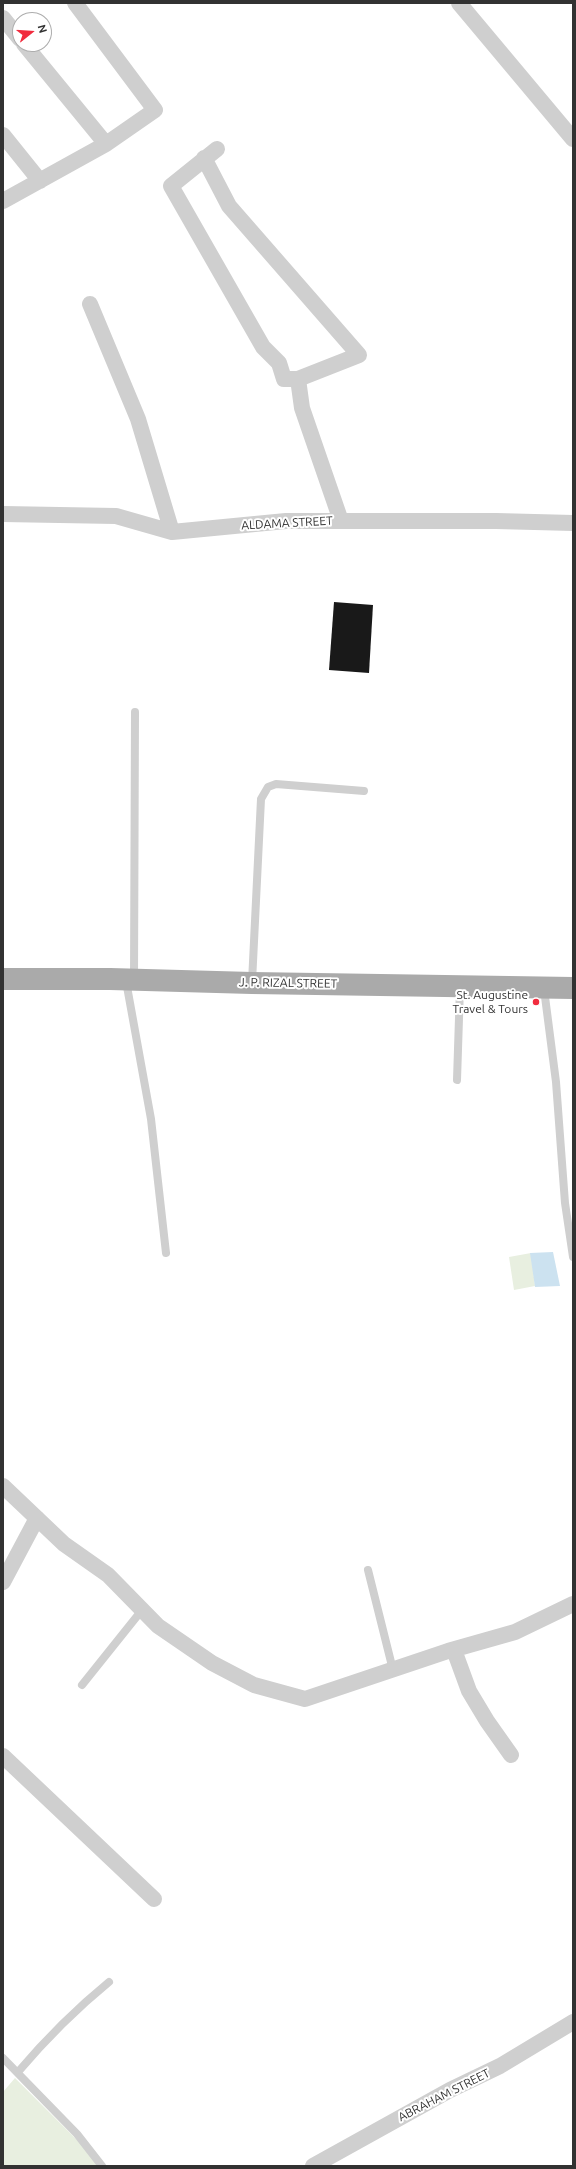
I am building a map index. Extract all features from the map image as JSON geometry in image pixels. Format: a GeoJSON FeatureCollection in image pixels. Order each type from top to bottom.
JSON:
{"type":"FeatureCollection","features":[{"type":"Feature","properties":{"kind":"main road","name":"J. P. RIZAL STREET"},"geometry":{"type":"LineString","coordinates":[[3,979],[130,979],[252,983],[447,985],[460,987],[544,989],[573,988]]}},
{"type":"Feature","properties":{"kind":"street"},"geometry":{"type":"LineString","coordinates":[[3,201],[106,144],[155,110],[76,3]]}},
{"type":"Feature","properties":{"kind":"street"},"geometry":{"type":"LineString","coordinates":[[459,3],[573,139]]}},
{"type":"Feature","properties":{"kind":"street"},"geometry":{"type":"LineString","coordinates":[[3,18],[12,29]]}},
{"type":"Feature","properties":{"kind":"street"},"geometry":{"type":"LineString","coordinates":[[31,52],[106,144]]}},
{"type":"Feature","properties":{"kind":"street"},"geometry":{"type":"LineString","coordinates":[[3,135],[40,181]]}},
{"type":"Feature","properties":{"kind":"street"},"geometry":{"type":"LineString","coordinates":[[210,153],[229,206],[359,355],[298,379],[284,379],[279,363],[263,347],[171,186],[210,153]]}},
{"type":"Feature","properties":{"kind":"street"},"geometry":{"type":"LineString","coordinates":[[90,304],[138,420],[172,532]]}},
{"type":"Feature","properties":{"kind":"street"},"geometry":{"type":"LineString","coordinates":[[298,379],[302,408],[340,521]]}},
{"type":"Feature","properties":{"kind":"street","name":"ALDAMA STREET"},"geometry":{"type":"LineString","coordinates":[[3,514],[116,516],[172,532],[286,521],[573,523]]}},
{"type":"Feature","properties":{"kind":"street"},"geometry":{"type":"LineString","coordinates":[[3,1486],[64,1544],[108,1575],[158,1626],[212,1663],[254,1685],[305,1699],[454,1650],[516,1632],[573,1604]]}},
{"type":"Feature","properties":{"kind":"street"},"geometry":{"type":"LineString","coordinates":[[3,1582],[37,1518]]}},
{"type":"Feature","properties":{"kind":"street"},"geometry":{"type":"LineString","coordinates":[[454,1650],[469,1691],[487,1722],[511,1755]]}},
{"type":"Feature","properties":{"kind":"street"},"geometry":{"type":"LineString","coordinates":[[3,1756],[154,1899]]}},
{"type":"Feature","properties":{"kind":"street","name":"ABRAHAM STREET"},"geometry":{"type":"LineString","coordinates":[[313,2166],[450,2090],[500,2066],[573,2022]]}},
{"type":"Feature","properties":{"kind":"lane"},"geometry":{"type":"LineString","coordinates":[[134,712],[130,979],[151,1119],[166,1253]]}},
{"type":"Feature","properties":{"kind":"lane"},"geometry":{"type":"LineString","coordinates":[[252,983],[262,799],[268,787],[276,784],[364,791]]}},
{"type":"Feature","properties":{"kind":"lane"},"geometry":{"type":"LineString","coordinates":[[457,1080],[460,987]]}},
{"type":"Feature","properties":{"kind":"lane"},"geometry":{"type":"LineString","coordinates":[[544,989],[556,1082],[565,1203],[573,1257]]}},
{"type":"Feature","properties":{"kind":"lane"},"geometry":{"type":"LineString","coordinates":[[368,1570],[393,1670]]}},
{"type":"Feature","properties":{"kind":"lane"},"geometry":{"type":"LineString","coordinates":[[82,1685],[142,1610]]}},
{"type":"Feature","properties":{"kind":"lane"},"geometry":{"type":"LineString","coordinates":[[18,2072],[45,2040],[109,1982]]}},
{"type":"Feature","properties":{"kind":"lane"},"geometry":{"type":"LineString","coordinates":[[3,2058],[78,2134],[102,2166]]}},
{"type":"Feature","properties":{"kind":"green space"},"geometry":{"type":"Polygon","coordinates":[[[531,1253],[535,1286],[514,1290],[509,1257],[531,1253]]]}},
{"type":"Feature","properties":{"kind":"green space"},"geometry":{"type":"Polygon","coordinates":[[[15,2078],[103,2166],[3,2166],[3,2092],[15,2078]]]}},
{"type":"Feature","properties":{"kind":"water"},"geometry":{"type":"Polygon","coordinates":[[[553,1252],[560,1286],[535,1287],[530,1253],[553,1252]]]}},
{"type":"Feature","properties":{"kind":"building"},"geometry":{"type":"Polygon","coordinates":[[[334,602],[373,605],[369,673],[329,670],[334,602]]]}},
{"type":"Feature","properties":{"kind":"place","name":"St. Augustine Travel & Tours"},"geometry":{"type":"Point","coordinates":[536,1002]}}]}
